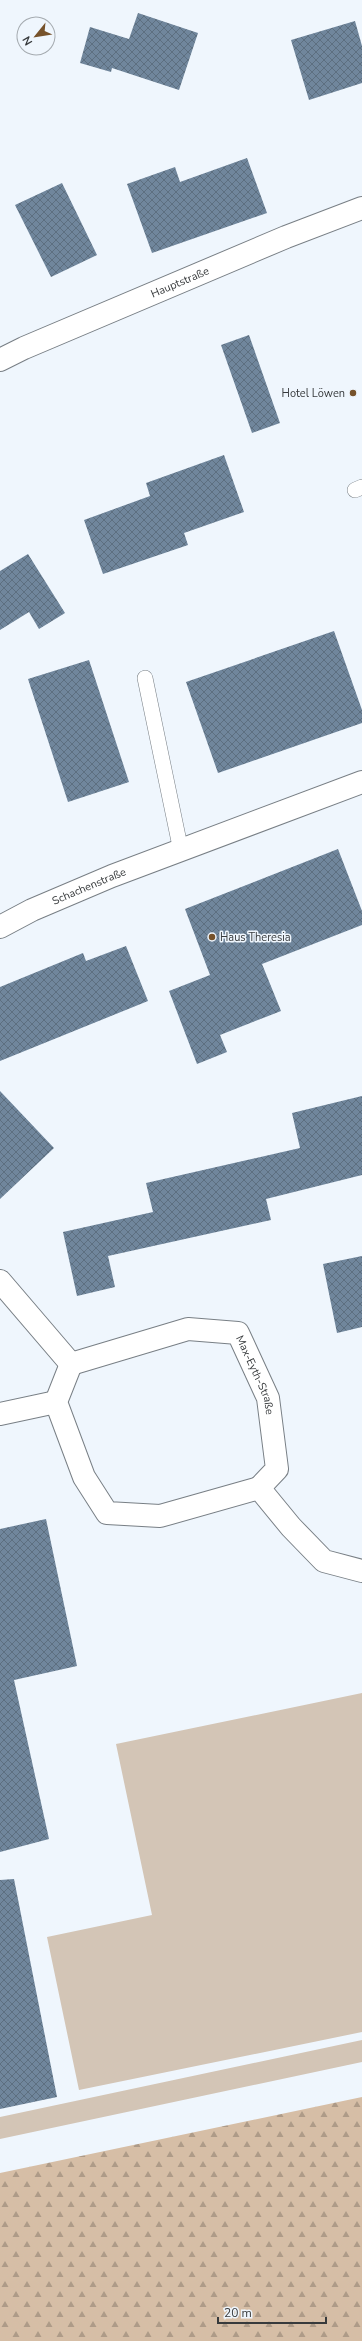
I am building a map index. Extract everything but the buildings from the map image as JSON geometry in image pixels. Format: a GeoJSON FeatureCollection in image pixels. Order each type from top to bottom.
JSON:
{"type":"FeatureCollection","features":[{"type":"Feature","properties":{"kind":"street","name":"Hauptstraße"},"geometry":{"type":"LineString","coordinates":[[0,360],[24,348],[362,208]]}},
{"type":"Feature","properties":{"kind":"street","name":"Schachenstraße"},"geometry":{"type":"LineString","coordinates":[[0,927],[32,910],[98,882],[362,782]]}},
{"type":"Feature","properties":{"kind":"street"},"geometry":{"type":"LineString","coordinates":[[0,1281],[70,1364],[56,1402],[84,1477],[107,1514],[160,1516],[260,1488],[291,1527],[324,1561],[362,1571]]}},
{"type":"Feature","properties":{"kind":"street","name":"Max-Eyth-Straße"},"geometry":{"type":"LineString","coordinates":[[70,1364],[188,1329],[238,1334],[268,1398],[277,1469],[260,1488]]}},
{"type":"Feature","properties":{"kind":"street"},"geometry":{"type":"LineString","coordinates":[[0,1414],[56,1402]]}},
{"type":"Feature","properties":{"kind":"lane"},"geometry":{"type":"LineString","coordinates":[[145,678],[180,851]]}},
{"type":"Feature","properties":{"kind":"green space"},"geometry":{"type":"Polygon","coordinates":[[[362,2097],[362,2341],[0,2341],[0,2173],[362,2097]]]}},
{"type":"Feature","properties":{"kind":"shaded area"},"geometry":{"type":"Polygon","coordinates":[[[362,1693],[362,2032],[79,2090],[47,1937],[152,1915],[116,1744],[362,1693]]]}},
{"type":"Feature","properties":{"kind":"shaded area"},"geometry":{"type":"Polygon","coordinates":[[[362,2040],[362,2062],[0,2139],[0,2117],[362,2040]]]}},
{"type":"Feature","properties":{"kind":"place","name":"Hotel Löwen"},"geometry":{"type":"Point","coordinates":[353,393]}},
{"type":"Feature","properties":{"kind":"place","name":"Haus Theresia"},"geometry":{"type":"Point","coordinates":[212,937]}}]}
